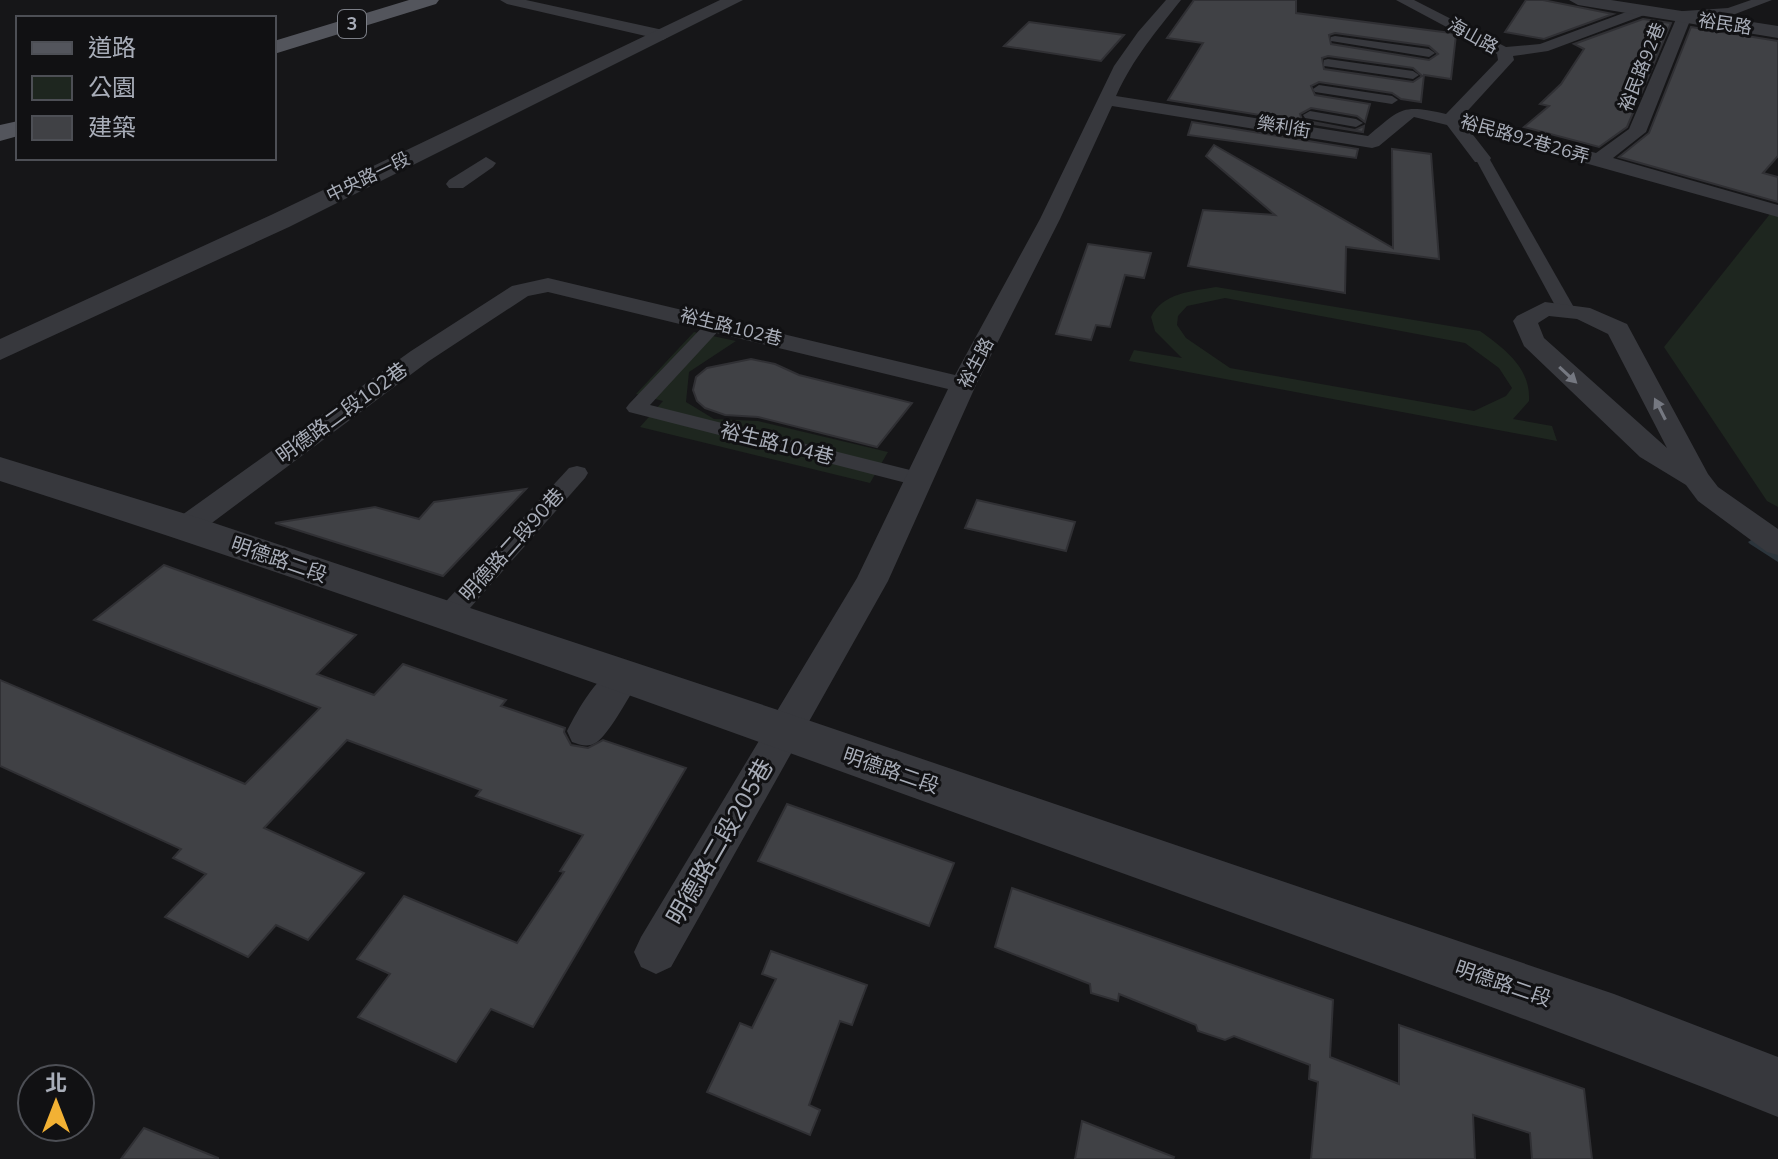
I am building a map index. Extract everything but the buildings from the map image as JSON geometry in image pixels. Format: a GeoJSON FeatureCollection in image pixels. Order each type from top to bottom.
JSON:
{"type":"FeatureCollection","features":[{"type":"Feature","properties":{"kind":"main road","name":"3"},"geometry":{"type":"LineString","coordinates":[[276,36],[396,0]]}},
{"type":"Feature","properties":{"kind":"main road","name":"3"},"geometry":{"type":"LineString","coordinates":[[276,47],[429,0]]}},
{"type":"Feature","properties":{"kind":"street"},"geometry":{"type":"LineString","coordinates":[[507,0],[663,35]]}},
{"type":"Feature","properties":{"kind":"street","name":"中央路一段"},"geometry":{"type":"LineString","coordinates":[[0,351],[280,221],[734,0]]}},
{"type":"Feature","properties":{"kind":"street","name":"裕生路"},"geometry":{"type":"LineString","coordinates":[[784,731],[872,581],[963,385],[1025,270],[1122,66],[1143,35],[1174,0]]}},
{"type":"Feature","properties":{"kind":"street","name":"海山路"},"geometry":{"type":"LineString","coordinates":[[1403,0],[1504,52],[1506,60],[1500,71],[1463,101],[1451,119]]}},
{"type":"Feature","properties":{"kind":"street","name":"裕民路"},"geometry":{"type":"LineString","coordinates":[[1578,0],[1778,32]]}},
{"type":"Feature","properties":{"kind":"street"},"geometry":{"type":"LineString","coordinates":[[1679,16],[1730,12],[1765,0]]}},
{"type":"Feature","properties":{"kind":"street"},"geometry":{"type":"LineString","coordinates":[[1504,52],[1542,48],[1642,11]]}},
{"type":"Feature","properties":{"kind":"street","name":"裕民路92巷"},"geometry":{"type":"LineString","coordinates":[[1599,160],[1637,132],[1679,16]]}},
{"type":"Feature","properties":{"kind":"street"},"geometry":{"type":"LineString","coordinates":[[1335,39],[1429,53]]}},
{"type":"Feature","properties":{"kind":"street"},"geometry":{"type":"LineString","coordinates":[[1328,63],[1413,75]]}},
{"type":"Feature","properties":{"kind":"street"},"geometry":{"type":"LineString","coordinates":[[1319,89],[1392,100]]}},
{"type":"Feature","properties":{"kind":"street","name":"樂利街"},"geometry":{"type":"LineString","coordinates":[[1107,100],[1372,142],[1406,114],[1414,112],[1451,119]]}},
{"type":"Feature","properties":{"kind":"street"},"geometry":{"type":"LineString","coordinates":[[1310,115],[1356,123]]}},
{"type":"Feature","properties":{"kind":"street"},"geometry":{"type":"LineString","coordinates":[[1451,119],[1482,158],[1567,311]]}},
{"type":"Feature","properties":{"kind":"street","name":"裕民路92巷26弄"},"geometry":{"type":"LineString","coordinates":[[1451,119],[1778,211]]}},
{"type":"Feature","properties":{"kind":"street"},"geometry":{"type":"LineString","coordinates":[[456,184],[486,163]]}},
{"type":"Feature","properties":{"kind":"street","name":"裕生路102巷"},"geometry":{"type":"LineString","coordinates":[[502,303],[520,291],[548,285],[716,323],[963,385]]}},
{"type":"Feature","properties":{"kind":"street","name":"明德路二段102巷"},"geometry":{"type":"LineString","coordinates":[[186,527],[420,356],[502,303]]}},
{"type":"Feature","properties":{"kind":"street"},"geometry":{"type":"LineString","coordinates":[[1696,478],[1650,451],[1533,341],[1525,321],[1545,309],[1582,313],[1618,329],[1696,478],[1708,494],[1778,544]]}},
{"type":"Feature","properties":{"kind":"street","name":"裕生路104巷"},"geometry":{"type":"LineString","coordinates":[[716,323],[636,408],[918,479]]}},
{"type":"Feature","properties":{"kind":"street","name":"明德路二段"},"geometry":{"type":"LineString","coordinates":[[0,469],[186,527],[784,731],[1614,1023],[1778,1087]]}},
{"type":"Feature","properties":{"kind":"street","name":"明德路二段90巷"},"geometry":{"type":"LineString","coordinates":[[446,618],[577,473]]}},
{"type":"Feature","properties":{"kind":"street"},"geometry":{"type":"LineString","coordinates":[[585,731],[622,678]]}},
{"type":"Feature","properties":{"kind":"street","name":"明德路二段205巷"},"geometry":{"type":"LineString","coordinates":[[656,952],[784,731]]}},
{"type":"Feature","properties":{"kind":"green space"},"geometry":{"type":"Polygon","coordinates":[[[1770,214],[1778,216],[1778,507],[1767,501],[1664,347],[1770,214]]]}},
{"type":"Feature","properties":{"kind":"green space"},"geometry":{"type":"Polygon","coordinates":[[[1216,287],[1480,331],[1515,360],[1526,379],[1529,401],[1513,419],[1552,426],[1557,441],[1129,361],[1134,350],[1182,358],[1155,331],[1151,317],[1170,298],[1216,287]],[[1225,298],[1187,306],[1178,316],[1177,325],[1186,338],[1230,368],[1474,411],[1506,396],[1512,388],[1499,368],[1465,343],[1225,298]]]}},
{"type":"Feature","properties":{"kind":"green space"},"geometry":{"type":"Polygon","coordinates":[[[694,332],[736,341],[689,372],[686,402],[714,419],[758,421],[888,452],[870,483],[640,427],[663,401],[636,394],[694,332]]]}},
{"type":"Feature","properties":{"kind":"waterway"},"geometry":{"type":"LineString","coordinates":[[1753,542],[1778,558]]}}]}
